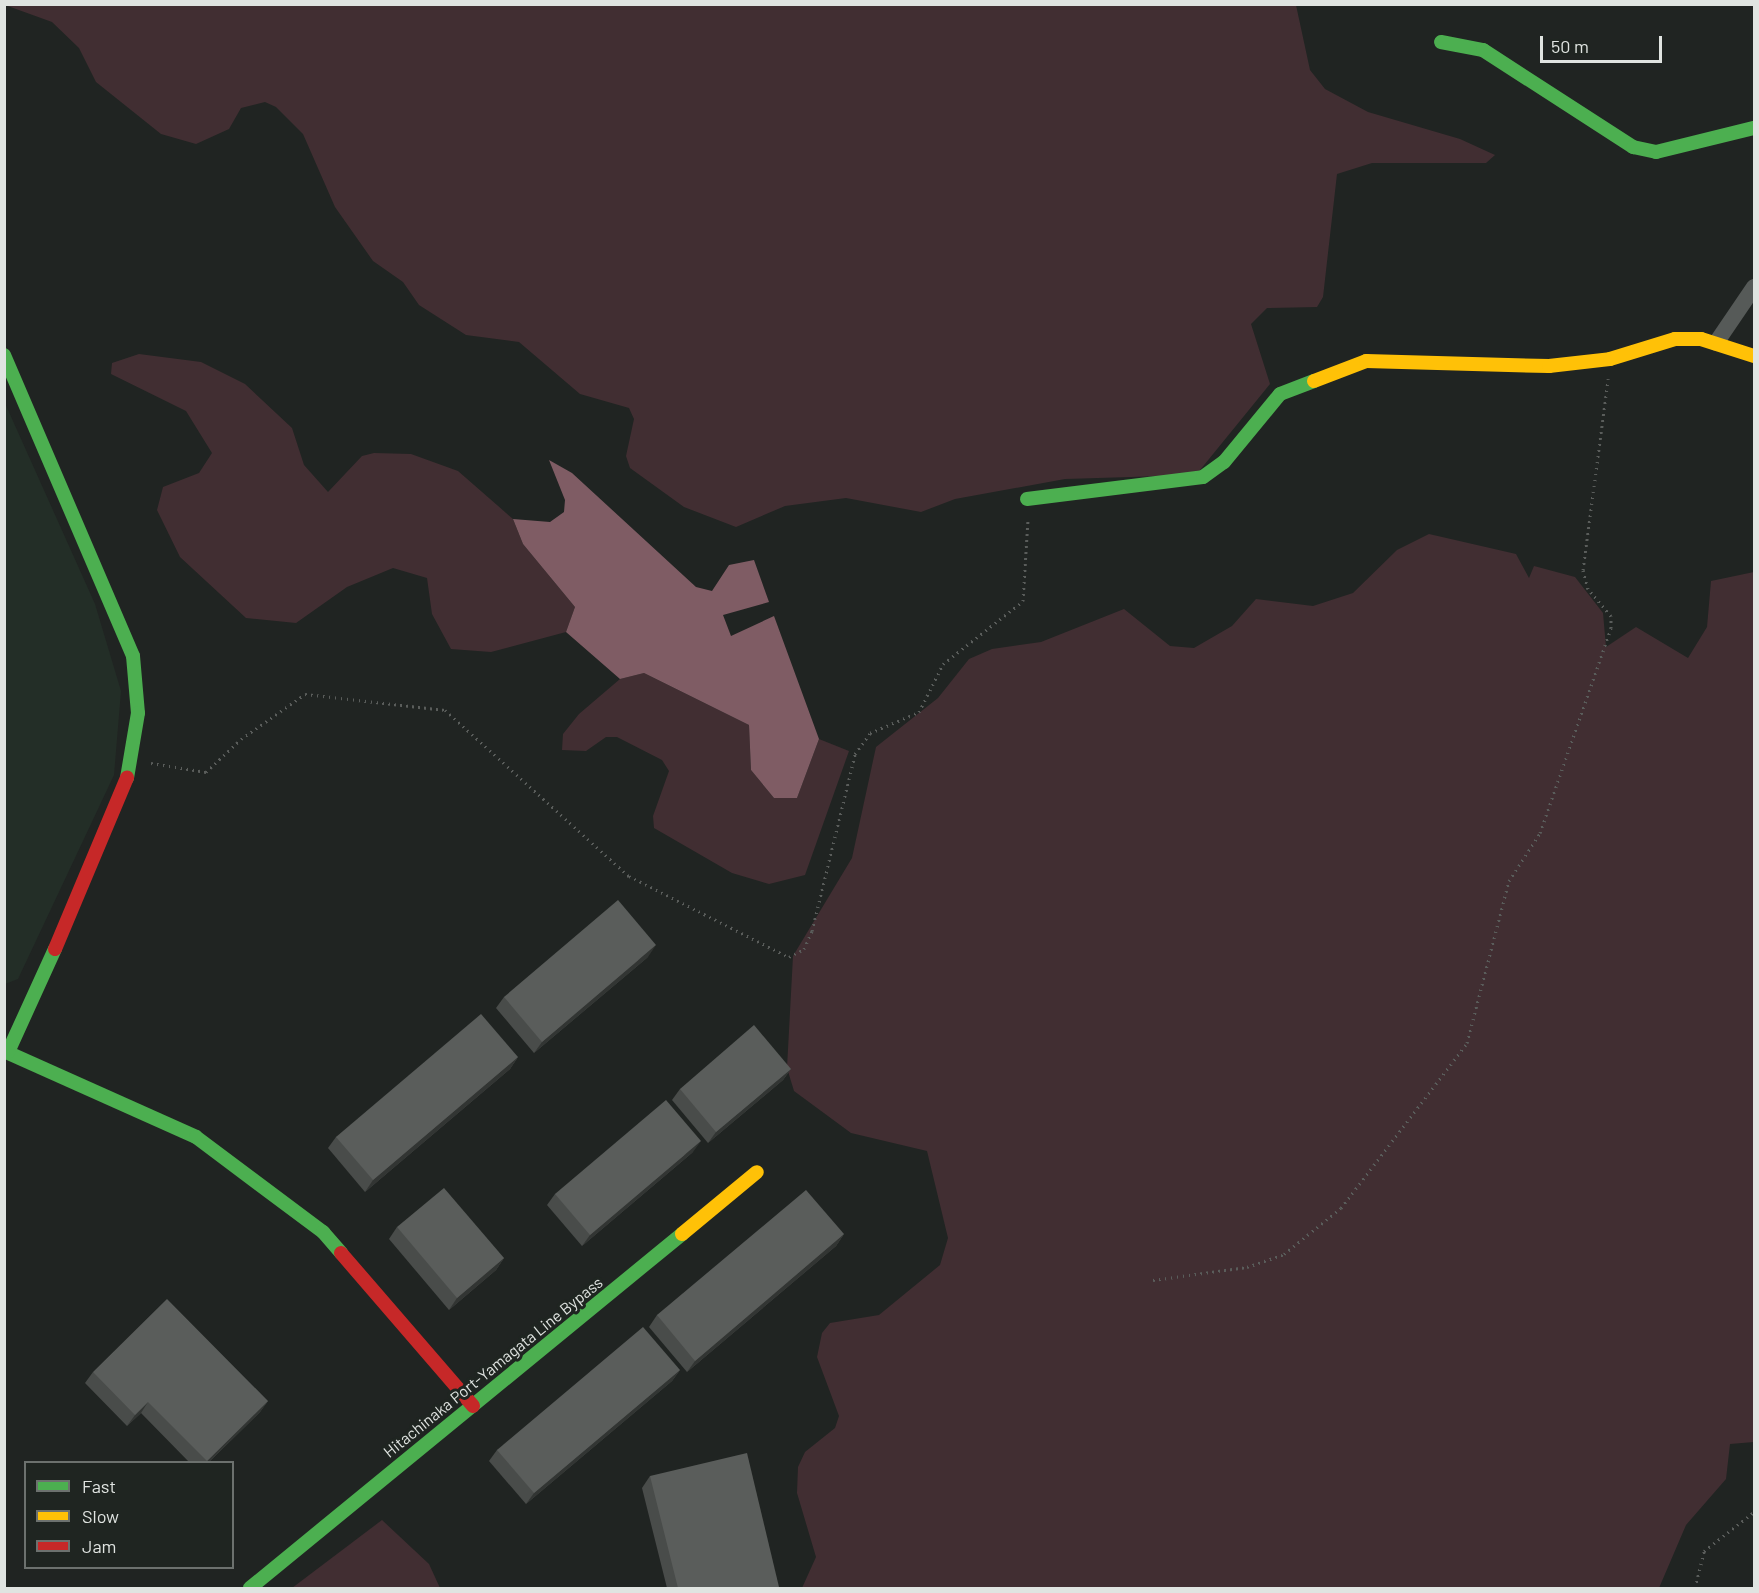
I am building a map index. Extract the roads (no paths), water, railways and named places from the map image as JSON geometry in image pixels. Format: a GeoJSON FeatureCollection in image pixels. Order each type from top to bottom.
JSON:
{"type":"FeatureCollection","features":[{"type":"Feature","properties":{"kind":"street"},"geometry":{"type":"LineString","coordinates":[[1441,42],[1483,50],[1549,88],[1633,147],[1656,152],[1755,128]]}},
{"type":"Feature","properties":{"kind":"street"},"geometry":{"type":"LineString","coordinates":[[1716,344],[1755,287]]}},
{"type":"Feature","properties":{"kind":"street"},"geometry":{"type":"LineString","coordinates":[[1027,499],[1203,477],[1224,462],[1280,394],[1366,361],[1549,366],[1610,359],[1675,339],[1716,344],[1755,356]]}},
{"type":"Feature","properties":{"kind":"street"},"geometry":{"type":"LineString","coordinates":[[4,355],[133,656],[138,713],[134,760],[113,823],[6,1052],[196,1137],[323,1232],[472,1406]]}},
{"type":"Feature","properties":{"kind":"street","name":"Hitachinaka Port-Yamagata Line Bypass"},"geometry":{"type":"LineString","coordinates":[[250,1588],[757,1172]]}}]}
